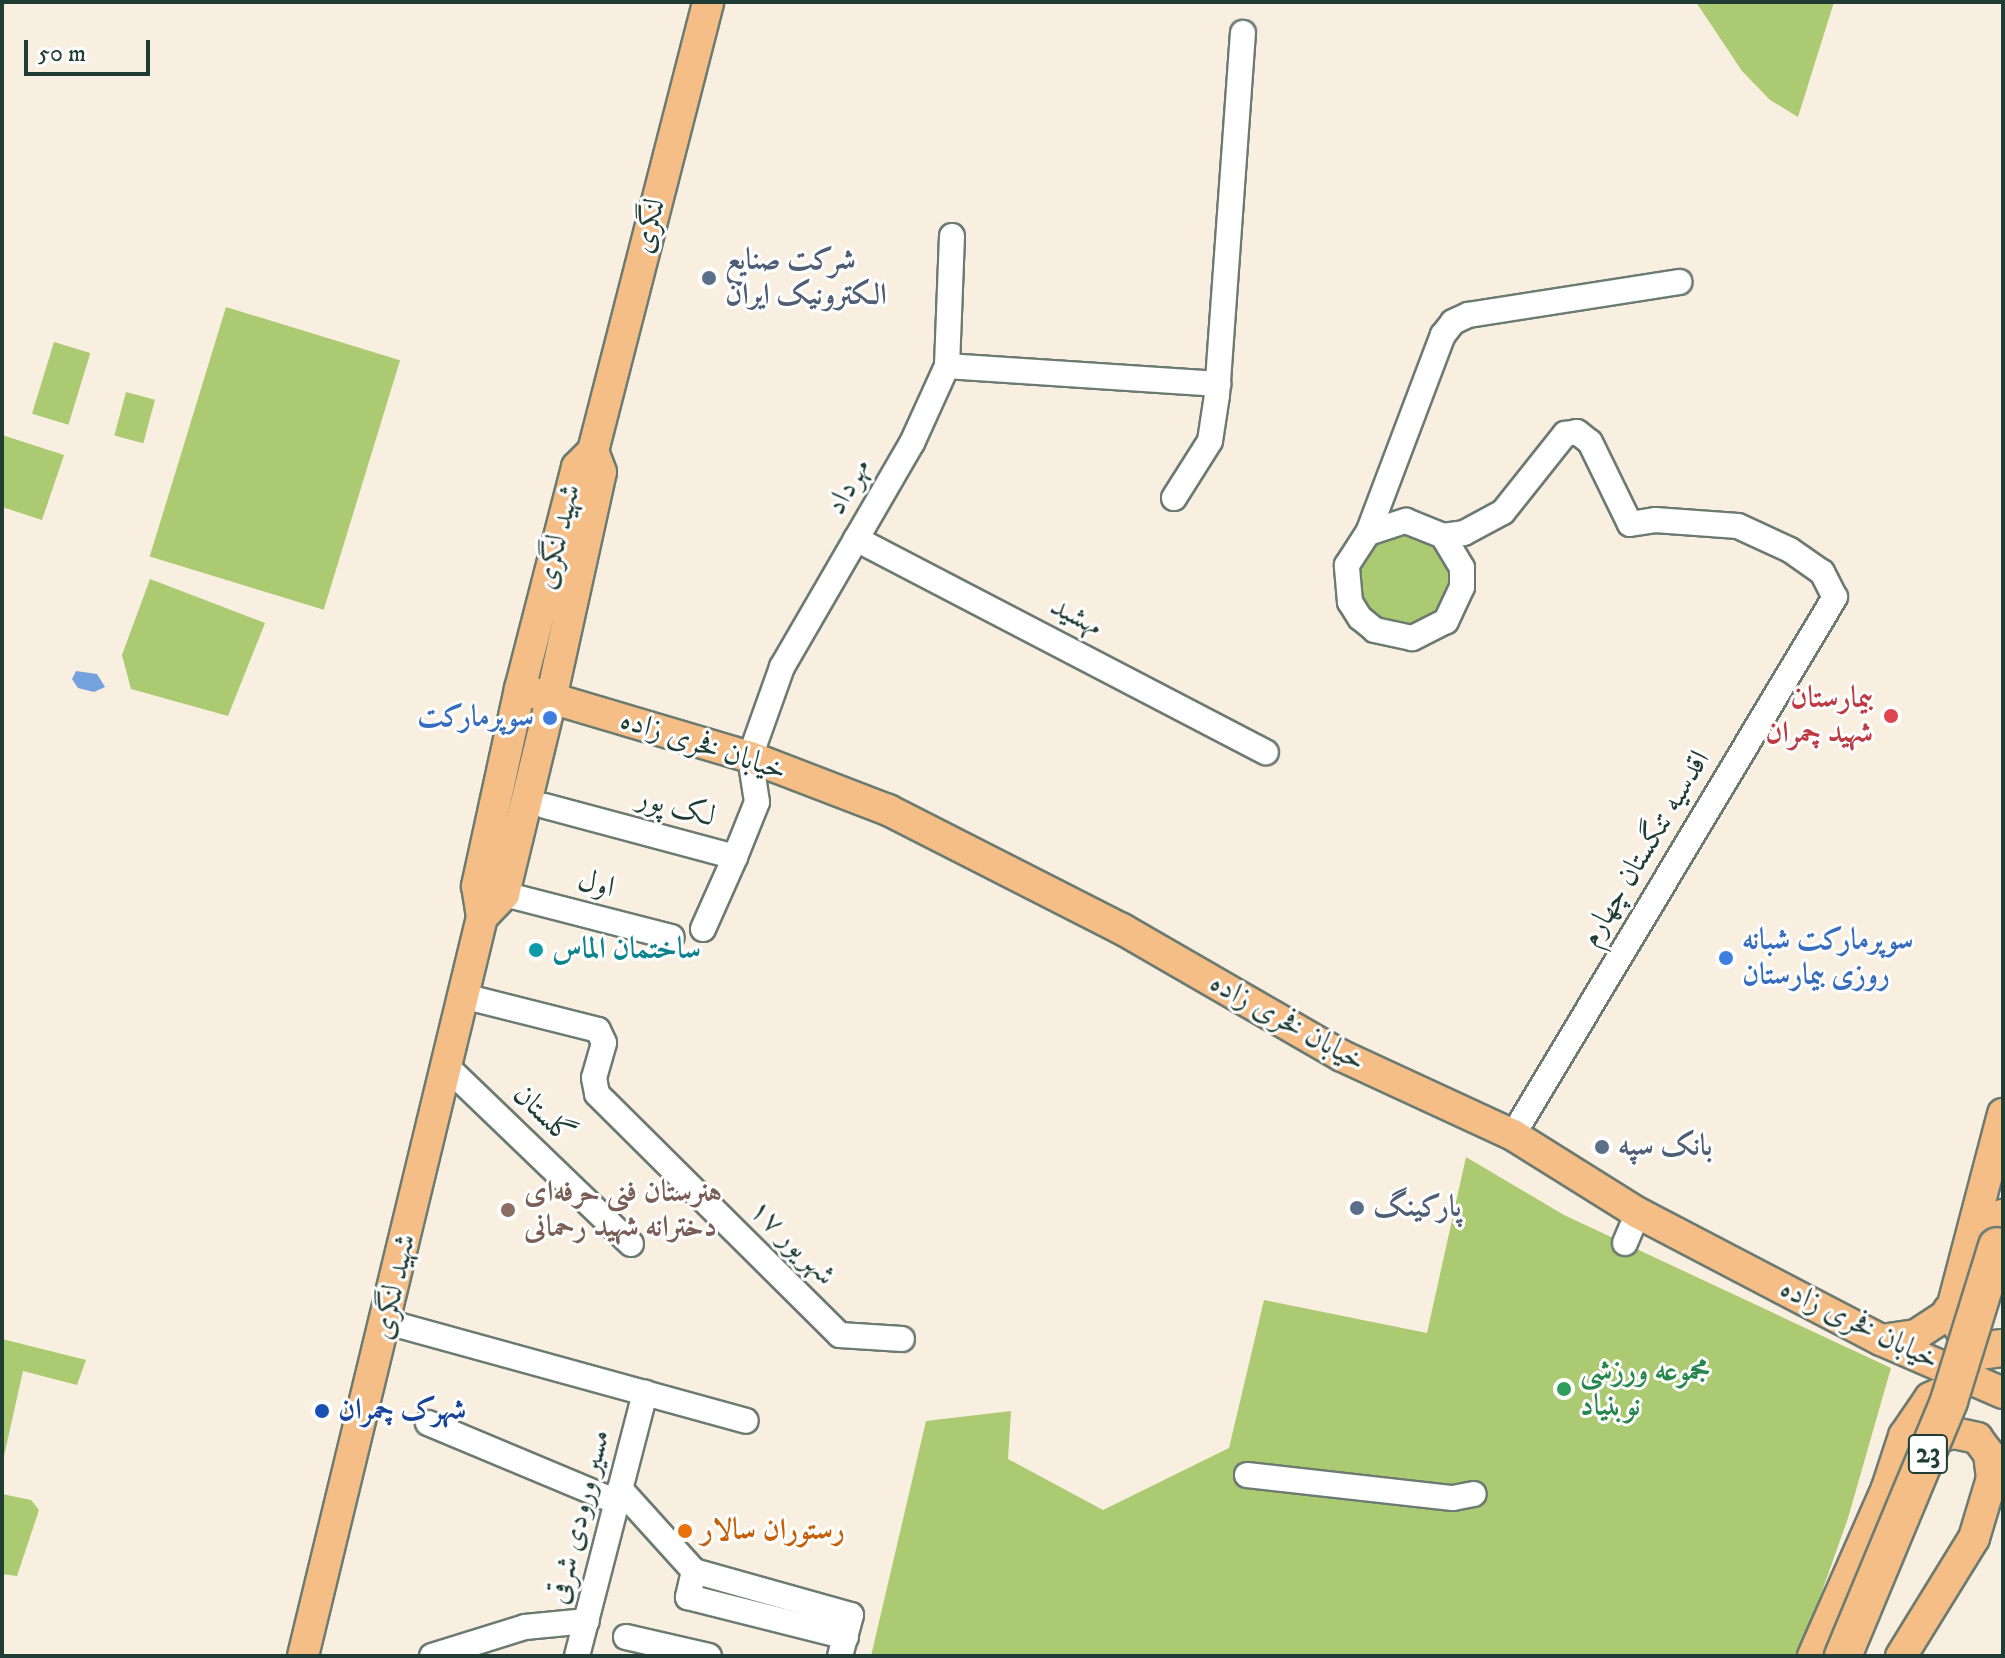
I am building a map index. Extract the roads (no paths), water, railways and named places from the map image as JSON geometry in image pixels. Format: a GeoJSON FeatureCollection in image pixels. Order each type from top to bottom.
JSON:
{"type":"FeatureCollection","features":[{"type":"Feature","properties":{"kind":"highway","name":"23"},"geometry":{"type":"LineString","coordinates":[[1843,1656],[1949,1401],[2000,1232]]}},
{"type":"Feature","properties":{"kind":"highway","name":"23"},"geometry":{"type":"LineString","coordinates":[[1867,1656],[1964,1428],[2003,1297]]}},
{"type":"Feature","properties":{"kind":"highway"},"geometry":{"type":"LineString","coordinates":[[1951,1312],[1964,1336],[1981,1351],[2003,1348]]}},
{"type":"Feature","properties":{"kind":"main road","name":"لنگری"},"geometry":{"type":"LineString","coordinates":[[593,451],[708,2]]}},
{"type":"Feature","properties":{"kind":"main road","name":"شهید لنگری"},"geometry":{"type":"LineString","coordinates":[[303,1656],[387,1322],[482,917],[477,886],[520,689],[577,467],[593,451],[601,472],[504,894]]}},
{"type":"Feature","properties":{"kind":"main road"},"geometry":{"type":"LineString","coordinates":[[560,656],[574,686],[619,719]]}},
{"type":"Feature","properties":{"kind":"main road","name":"خیابان فخری زاده"},"geometry":{"type":"LineString","coordinates":[[520,689],[750,757],[888,810],[974,852],[1342,1056],[1513,1135],[1638,1213],[1881,1340],[2003,1393]]}},
{"type":"Feature","properties":{"kind":"main road"},"geometry":{"type":"LineString","coordinates":[[482,917],[504,894]]}},
{"type":"Feature","properties":{"kind":"main road"},"geometry":{"type":"LineString","coordinates":[[1881,1340],[1916,1335],[1951,1312],[2003,1114]]}},
{"type":"Feature","properties":{"kind":"main road"},"geometry":{"type":"LineString","coordinates":[[1813,1656],[1917,1413],[1930,1398],[1973,1380]]}},
{"type":"Feature","properties":{"kind":"main road"},"geometry":{"type":"LineString","coordinates":[[1887,1488],[1934,1438],[1954,1433],[1977,1438],[1989,1454],[1994,1518],[1901,1656]]}},
{"type":"Feature","properties":{"kind":"street"},"geometry":{"type":"LineString","coordinates":[[1174,498],[1210,441],[1218,384],[1243,33]]}},
{"type":"Feature","properties":{"kind":"street","name":"مهرداد"},"geometry":{"type":"LineString","coordinates":[[750,757],[782,667],[912,443],[947,366],[952,236]]}},
{"type":"Feature","properties":{"kind":"street"},"geometry":{"type":"LineString","coordinates":[[1368,533],[1406,521],[1443,536],[1462,568],[1462,587],[1446,621],[1412,638],[1375,630],[1350,602],[1347,565],[1368,533],[1443,335],[1453,322],[1468,315],[1679,282]]}},
{"type":"Feature","properties":{"kind":"street"},"geometry":{"type":"LineString","coordinates":[[947,366],[1218,384]]}},
{"type":"Feature","properties":{"kind":"street","name":"اقدسیه تنگستان چهارم"},"geometry":{"type":"LineString","coordinates":[[1443,536],[1464,533],[1503,512],[1565,434],[1577,432],[1590,442],[1630,524],[1738,526],[1790,550],[1822,572],[1835,597],[1513,1135]]}},
{"type":"Feature","properties":{"kind":"street","name":"مهشید"},"geometry":{"type":"LineString","coordinates":[[856,539],[1266,752]]}},
{"type":"Feature","properties":{"kind":"street","name":"لک پور"},"geometry":{"type":"LineString","coordinates":[[545,806],[735,857],[758,797],[750,757]]}},
{"type":"Feature","properties":{"kind":"street"},"geometry":{"type":"LineString","coordinates":[[703,929],[735,857]]}},
{"type":"Feature","properties":{"kind":"street","name":"اول"},"geometry":{"type":"LineString","coordinates":[[504,894],[672,937]]}},
{"type":"Feature","properties":{"kind":"street","name":"۱۷ شهریور"},"geometry":{"type":"LineString","coordinates":[[463,996],[598,1030],[604,1043],[594,1078],[597,1094],[840,1335],[902,1339]]}},
{"type":"Feature","properties":{"kind":"street","name":"گلستان"},"geometry":{"type":"LineString","coordinates":[[445,1065],[631,1244]]}},
{"type":"Feature","properties":{"kind":"street"},"geometry":{"type":"LineString","coordinates":[[1625,1243],[1638,1213]]}},
{"type":"Feature","properties":{"kind":"street"},"geometry":{"type":"LineString","coordinates":[[387,1322],[746,1421]]}},
{"type":"Feature","properties":{"kind":"street","name":"مسیر ورودی شرقی"},"geometry":{"type":"LineString","coordinates":[[577,1656],[645,1393]]}},
{"type":"Feature","properties":{"kind":"street"},"geometry":{"type":"LineString","coordinates":[[428,1423],[619,1495],[694,1571],[851,1615],[843,1646]]}},
{"type":"Feature","properties":{"kind":"street"},"geometry":{"type":"LineString","coordinates":[[1247,1475],[1453,1498],[1474,1494]]}},
{"type":"Feature","properties":{"kind":"street"},"geometry":{"type":"LineString","coordinates":[[432,1656],[525,1627],[587,1621]]}},
{"type":"Feature","properties":{"kind":"street"},"geometry":{"type":"LineString","coordinates":[[626,1637],[709,1656]]}},
{"type":"Feature","properties":{"kind":"water"},"geometry":{"type":"Polygon","coordinates":[[[76,671],[97,674],[105,687],[94,692],[78,688],[72,679],[76,671]]]}},
{"type":"Feature","properties":{"kind":"place","name":"شرکت صنایع الکترونیک ایران"},"geometry":{"type":"Point","coordinates":[709,278]}},
{"type":"Feature","properties":{"kind":"place","name":"بیمارستان شهید چمران"},"geometry":{"type":"Point","coordinates":[1891,716]}},
{"type":"Feature","properties":{"kind":"place","name":"سوپرمارکت"},"geometry":{"type":"Point","coordinates":[550,718]}},
{"type":"Feature","properties":{"kind":"place","name":"ساختمان الماس"},"geometry":{"type":"Point","coordinates":[536,950]}},
{"type":"Feature","properties":{"kind":"place","name":"سوپرمارکت شبانه روزی بیمارستان"},"geometry":{"type":"Point","coordinates":[1726,958]}},
{"type":"Feature","properties":{"kind":"place","name":"بانک سپه"},"geometry":{"type":"Point","coordinates":[1602,1147]}},
{"type":"Feature","properties":{"kind":"place","name":"پارکینگ"},"geometry":{"type":"Point","coordinates":[1357,1208]}},
{"type":"Feature","properties":{"kind":"place","name":"هنرستان فنی حرفه‌ای دخترانه شهید رحمانی"},"geometry":{"type":"Point","coordinates":[508,1210]}},
{"type":"Feature","properties":{"kind":"place","name":"مجموعه ورزشی نوبنیاد"},"geometry":{"type":"Point","coordinates":[1564,1389]}},
{"type":"Feature","properties":{"kind":"place","name":"شهرک چمران"},"geometry":{"type":"Point","coordinates":[322,1411]}},
{"type":"Feature","properties":{"kind":"place","name":"رستوران سالار"},"geometry":{"type":"Point","coordinates":[685,1531]}}]}
